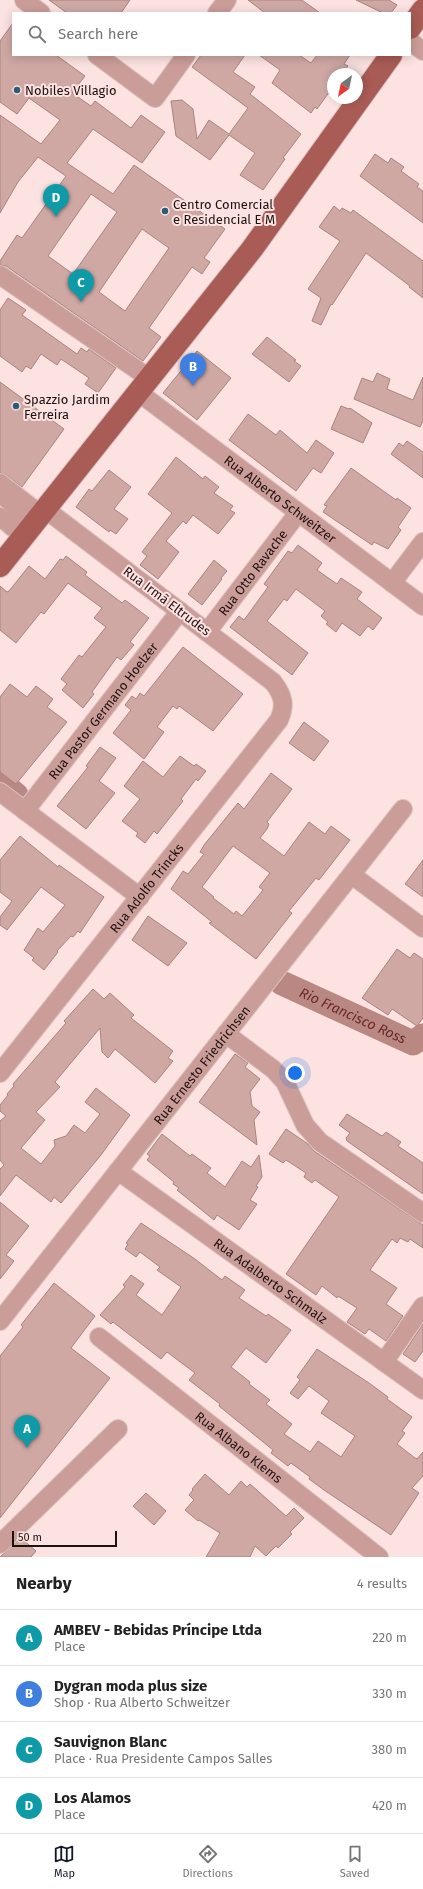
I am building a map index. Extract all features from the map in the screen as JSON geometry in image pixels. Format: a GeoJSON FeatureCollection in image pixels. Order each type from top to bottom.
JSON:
{"type":"FeatureCollection","features":[{"type":"Feature","properties":{"kind":"main road"},"geometry":{"type":"LineString","coordinates":[[411,27],[423,10]]}},
{"type":"Feature","properties":{"kind":"main road"},"geometry":{"type":"LineString","coordinates":[[0,566],[12,526],[43,512],[272,223],[390,56]]}},
{"type":"Feature","properties":{"kind":"street"},"geometry":{"type":"LineString","coordinates":[[24,0],[40,12]]}},
{"type":"Feature","properties":{"kind":"street"},"geometry":{"type":"LineString","coordinates":[[218,12],[226,0]]}},
{"type":"Feature","properties":{"kind":"street"},"geometry":{"type":"LineString","coordinates":[[411,42],[423,51]]}},
{"type":"Feature","properties":{"kind":"street"},"geometry":{"type":"LineString","coordinates":[[98,56],[155,98],[185,56]]}},
{"type":"Feature","properties":{"kind":"street","name":"Rua Alberto Schweitzer"},"geometry":{"type":"LineString","coordinates":[[0,275],[144,385],[298,513],[423,606]]}},
{"type":"Feature","properties":{"kind":"street","name":"Rua Irmã Eltrudes"},"geometry":{"type":"LineString","coordinates":[[0,484],[43,512],[180,611],[273,682],[283,699]]}},
{"type":"Feature","properties":{"kind":"street"},"geometry":{"type":"LineString","coordinates":[[0,494],[23,514],[20,522],[12,526]]}},
{"type":"Feature","properties":{"kind":"street","name":"Rua Otto Ravache"},"geometry":{"type":"LineString","coordinates":[[207,632],[298,513]]}},
{"type":"Feature","properties":{"kind":"street"},"geometry":{"type":"LineString","coordinates":[[392,583],[423,542]]}},
{"type":"Feature","properties":{"kind":"street","name":"Rua Pastor Germano Hoelzer"},"geometry":{"type":"LineString","coordinates":[[25,811],[180,611]]}},
{"type":"Feature","properties":{"kind":"street","name":"Rua Adolfo Trincks"},"geometry":{"type":"LineString","coordinates":[[0,1073],[279,720],[283,710],[283,699]]}},
{"type":"Feature","properties":{"kind":"street"},"geometry":{"type":"LineString","coordinates":[[0,792],[140,897]]}},
{"type":"Feature","properties":{"kind":"street","name":"Rua Ernesto Friedrichsen"},"geometry":{"type":"LineString","coordinates":[[0,1321],[403,809]]}},
{"type":"Feature","properties":{"kind":"street"},"geometry":{"type":"LineString","coordinates":[[352,875],[423,928]]}},
{"type":"Feature","properties":{"kind":"street"},"geometry":{"type":"LineString","coordinates":[[226,1034],[273,1068],[284,1082],[305,1125],[320,1142],[423,1213]]}},
{"type":"Feature","properties":{"kind":"street","name":"Rua Adalberto Schmalz"},"geometry":{"type":"LineString","coordinates":[[118,1171],[423,1390]]}},
{"type":"Feature","properties":{"kind":"street"},"geometry":{"type":"LineString","coordinates":[[384,1362],[423,1306]]}},
{"type":"Feature","properties":{"kind":"street","name":"Rua Albano Klems"},"geometry":{"type":"LineString","coordinates":[[99,1337],[379,1557]]}},
{"type":"Feature","properties":{"kind":"street"},"geometry":{"type":"LineString","coordinates":[[0,1544],[118,1430]]}},
{"type":"Feature","properties":{"kind":"building"},"geometry":{"type":"Polygon","coordinates":[[[49,0],[130,0],[122,12],[66,12],[49,0]]]}},
{"type":"Feature","properties":{"kind":"building"},"geometry":{"type":"Polygon","coordinates":[[[248,0],[302,0],[319,12],[264,12],[248,0]]]}},
{"type":"Feature","properties":{"kind":"building"},"geometry":{"type":"Polygon","coordinates":[[[356,0],[389,0],[397,5],[392,12],[381,12],[356,0]]]}},
{"type":"Feature","properties":{"kind":"building"},"geometry":{"type":"Polygon","coordinates":[[[12,24],[12,56],[57,56],[85,76],[72,93],[91,106],[95,101],[131,128],[141,115],[165,132],[142,163],[93,129],[67,163],[113,194],[134,165],[225,229],[204,258],[210,262],[202,274],[192,267],[149,328],[161,337],[143,361],[6,266],[0,265],[0,261],[17,235],[22,238],[66,176],[38,157],[18,182],[0,213],[0,115],[41,144],[60,120],[29,98],[17,114],[0,102],[0,41],[12,24]],[[91,194],[48,256],[73,274],[117,212],[91,194]],[[142,229],[99,292],[125,311],[169,248],[142,229]]]}},
{"type":"Feature","properties":{"kind":"building"},"geometry":{"type":"Polygon","coordinates":[[[200,56],[244,56],[233,72],[255,87],[250,94],[301,134],[283,158],[285,159],[263,190],[240,175],[255,153],[229,135],[210,160],[176,136],[171,101],[182,100],[193,109],[197,139],[209,120],[229,134],[248,108],[192,67],[200,56]]]}},
{"type":"Feature","properties":{"kind":"building"},"geometry":{"type":"Polygon","coordinates":[[[260,56],[300,56],[311,63],[316,56],[349,56],[344,64],[348,66],[346,68],[327,68],[327,95],[317,109],[315,107],[311,113],[272,83],[280,70],[260,56]]]}},
{"type":"Feature","properties":{"kind":"building"},"geometry":{"type":"Polygon","coordinates":[[[375,154],[388,163],[391,158],[404,167],[401,171],[419,184],[417,187],[423,191],[423,223],[360,176],[375,154]]]}},
{"type":"Feature","properties":{"kind":"building"},"geometry":{"type":"Polygon","coordinates":[[[334,206],[340,211],[342,208],[351,213],[353,210],[423,261],[423,298],[409,287],[410,286],[366,253],[332,305],[331,304],[321,325],[312,321],[321,298],[308,289],[340,241],[319,227],[334,206]]]}},
{"type":"Feature","properties":{"kind":"building"},"geometry":{"type":"Polygon","coordinates":[[[8,298],[26,310],[22,315],[77,354],[81,348],[87,352],[89,349],[116,368],[98,393],[85,384],[89,378],[61,359],[57,365],[41,354],[31,369],[26,366],[22,372],[0,356],[0,310],[8,298]]]}},
{"type":"Feature","properties":{"kind":"building"},"geometry":{"type":"Polygon","coordinates":[[[267,337],[296,360],[294,361],[301,366],[289,382],[252,354],[267,337]]]}},
{"type":"Feature","properties":{"kind":"building"},"geometry":{"type":"Polygon","coordinates":[[[197,351],[231,378],[197,420],[163,393],[197,351]]]}},
{"type":"Feature","properties":{"kind":"building"},"geometry":{"type":"Polygon","coordinates":[[[377,373],[390,379],[387,389],[413,400],[423,377],[423,421],[420,427],[354,399],[362,378],[373,382],[377,373]]]}},
{"type":"Feature","properties":{"kind":"building","name":"Spazzio Jardim Ferreira"},"geometry":{"type":"Polygon","coordinates":[[[0,382],[64,429],[22,487],[6,475],[0,473],[0,382]]]}},
{"type":"Feature","properties":{"kind":"building"},"geometry":{"type":"Polygon","coordinates":[[[341,406],[350,408],[372,423],[363,443],[331,429],[341,406]]]}},
{"type":"Feature","properties":{"kind":"building"},"geometry":{"type":"Polygon","coordinates":[[[248,414],[276,435],[280,430],[307,453],[316,440],[334,453],[321,473],[313,468],[296,491],[229,440],[248,414]]]}},
{"type":"Feature","properties":{"kind":"building"},"geometry":{"type":"Polygon","coordinates":[[[407,441],[423,452],[423,478],[391,454],[399,443],[403,446],[407,441]]]}},
{"type":"Feature","properties":{"kind":"building"},"geometry":{"type":"Polygon","coordinates":[[[176,457],[203,479],[205,476],[219,487],[214,493],[233,506],[230,510],[235,513],[218,534],[193,515],[186,524],[183,521],[166,541],[179,552],[158,579],[140,565],[147,556],[142,552],[172,513],[148,494],[176,457]]]}},
{"type":"Feature","properties":{"kind":"building"},"geometry":{"type":"Polygon","coordinates":[[[351,468],[396,500],[397,498],[411,508],[398,527],[401,530],[388,549],[374,542],[372,545],[323,512],[327,506],[324,505],[351,468]]]}},
{"type":"Feature","properties":{"kind":"building"},"geometry":{"type":"Polygon","coordinates":[[[109,470],[131,487],[114,509],[128,519],[116,534],[110,530],[109,532],[76,507],[89,489],[92,491],[109,470]]]}},
{"type":"Feature","properties":{"kind":"building"},"geometry":{"type":"Polygon","coordinates":[[[298,545],[322,563],[317,570],[337,584],[341,578],[362,592],[357,599],[382,618],[373,630],[368,626],[360,636],[342,623],[336,632],[326,624],[328,622],[321,616],[325,611],[296,589],[287,601],[284,599],[267,621],[308,653],[292,675],[230,627],[239,616],[244,620],[268,587],[264,584],[288,551],[292,553],[298,545]]]}},
{"type":"Feature","properties":{"kind":"building"},"geometry":{"type":"Polygon","coordinates":[[[66,556],[87,572],[85,575],[122,603],[125,600],[149,618],[130,642],[134,645],[121,660],[117,657],[92,692],[94,694],[83,708],[62,690],[67,684],[61,679],[79,655],[82,657],[106,627],[94,618],[102,608],[68,583],[44,614],[41,612],[16,643],[0,630],[0,586],[7,592],[9,591],[29,566],[45,579],[60,559],[63,560],[66,556]]]}},
{"type":"Feature","properties":{"kind":"building"},"geometry":{"type":"Polygon","coordinates":[[[214,560],[227,571],[202,605],[188,594],[214,560]]]}},
{"type":"Feature","properties":{"kind":"building"},"geometry":{"type":"Polygon","coordinates":[[[183,647],[243,694],[213,731],[179,706],[177,709],[173,706],[157,727],[164,732],[144,759],[113,733],[131,710],[125,705],[132,696],[136,699],[140,693],[144,696],[183,647]]]}},
{"type":"Feature","properties":{"kind":"building"},"geometry":{"type":"Polygon","coordinates":[[[10,684],[27,697],[36,686],[53,699],[47,707],[67,722],[16,784],[0,772],[0,697],[10,684]]]}},
{"type":"Feature","properties":{"kind":"building"},"geometry":{"type":"Polygon","coordinates":[[[304,722],[329,741],[314,761],[289,743],[304,722]]]}},
{"type":"Feature","properties":{"kind":"building"},"geometry":{"type":"Polygon","coordinates":[[[100,747],[116,758],[99,781],[115,793],[86,829],[57,806],[88,767],[86,766],[100,747]]]}},
{"type":"Feature","properties":{"kind":"building"},"geometry":{"type":"Polygon","coordinates":[[[180,756],[194,766],[196,764],[206,771],[198,781],[196,779],[181,799],[183,801],[157,834],[154,831],[145,843],[136,836],[138,833],[122,821],[140,799],[124,786],[143,761],[163,777],[180,756]]]}},
{"type":"Feature","properties":{"kind":"building"},"geometry":{"type":"Polygon","coordinates":[[[271,773],[292,789],[267,822],[269,824],[267,829],[260,838],[284,856],[309,822],[325,834],[331,826],[350,840],[319,880],[316,878],[289,911],[292,913],[256,959],[209,923],[212,922],[171,889],[183,871],[188,874],[204,854],[200,852],[204,845],[238,803],[244,809],[271,773]],[[233,846],[202,887],[214,897],[213,898],[234,914],[236,911],[242,916],[263,890],[259,887],[270,873],[233,846]]]}},
{"type":"Feature","properties":{"kind":"building"},"geometry":{"type":"Polygon","coordinates":[[[20,836],[58,867],[59,865],[104,897],[80,933],[78,931],[73,937],[71,936],[57,951],[58,952],[44,970],[32,960],[34,958],[24,950],[38,928],[43,932],[65,905],[41,887],[7,930],[0,925],[0,917],[12,901],[0,892],[0,860],[20,836]]]}},
{"type":"Feature","properties":{"kind":"building"},"geometry":{"type":"Polygon","coordinates":[[[423,860],[423,897],[405,884],[423,860]]]}},
{"type":"Feature","properties":{"kind":"building"},"geometry":{"type":"Polygon","coordinates":[[[148,916],[187,943],[168,966],[132,940],[148,916]]]}},
{"type":"Feature","properties":{"kind":"building"},"geometry":{"type":"Polygon","coordinates":[[[397,949],[410,958],[414,953],[423,959],[423,1018],[417,1026],[392,1009],[388,1015],[362,998],[397,949]]]}},
{"type":"Feature","properties":{"kind":"building"},"geometry":{"type":"Polygon","coordinates":[[[93,989],[104,999],[110,993],[134,1015],[131,1018],[173,1051],[168,1058],[173,1061],[155,1083],[115,1049],[108,1058],[102,1052],[100,1028],[55,1082],[60,1087],[36,1112],[45,1120],[21,1148],[41,1164],[55,1146],[54,1140],[66,1136],[74,1125],[85,1133],[100,1114],[85,1102],[96,1088],[130,1115],[101,1155],[61,1203],[54,1197],[51,1202],[16,1175],[0,1196],[0,1169],[4,1165],[0,1160],[0,1121],[6,1116],[0,1111],[0,1105],[14,1086],[13,1084],[66,1023],[64,1021],[93,989]]]}},
{"type":"Feature","properties":{"kind":"building"},"geometry":{"type":"Polygon","coordinates":[[[235,1054],[248,1063],[245,1067],[260,1079],[250,1092],[252,1106],[260,1112],[254,1120],[257,1145],[199,1102],[235,1054]]]}},
{"type":"Feature","properties":{"kind":"building"},"geometry":{"type":"Polygon","coordinates":[[[347,1114],[382,1136],[386,1132],[401,1142],[398,1146],[423,1163],[423,1194],[347,1141],[346,1138],[350,1133],[339,1125],[347,1114]]]}},
{"type":"Feature","properties":{"kind":"building"},"geometry":{"type":"Polygon","coordinates":[[[286,1129],[308,1144],[314,1151],[423,1225],[423,1248],[410,1239],[408,1242],[400,1238],[397,1243],[392,1239],[370,1270],[397,1288],[386,1304],[403,1316],[386,1341],[369,1329],[365,1334],[347,1322],[357,1308],[338,1296],[337,1298],[322,1286],[316,1295],[286,1274],[339,1197],[315,1180],[312,1183],[304,1177],[306,1173],[286,1160],[283,1163],[269,1154],[286,1129]]]}},
{"type":"Feature","properties":{"kind":"building"},"geometry":{"type":"Polygon","coordinates":[[[162,1134],[190,1156],[192,1154],[211,1168],[207,1173],[225,1187],[242,1161],[251,1167],[259,1155],[262,1177],[250,1200],[257,1204],[239,1230],[217,1215],[214,1220],[177,1190],[179,1188],[173,1184],[174,1182],[147,1160],[150,1156],[147,1154],[162,1134]]]}},
{"type":"Feature","properties":{"kind":"building"},"geometry":{"type":"Polygon","coordinates":[[[0,1202],[29,1226],[6,1255],[14,1261],[0,1279],[0,1202]]]}},
{"type":"Feature","properties":{"kind":"building"},"geometry":{"type":"Polygon","coordinates":[[[141,1223],[195,1259],[222,1280],[225,1276],[245,1290],[239,1298],[266,1316],[268,1314],[291,1330],[266,1363],[246,1348],[231,1367],[250,1382],[249,1384],[270,1400],[266,1404],[292,1424],[284,1434],[310,1452],[318,1441],[341,1457],[355,1436],[321,1413],[329,1401],[309,1386],[298,1399],[290,1393],[300,1380],[297,1377],[317,1349],[369,1383],[388,1397],[387,1399],[412,1417],[402,1431],[405,1433],[397,1444],[417,1459],[423,1452],[423,1476],[412,1488],[419,1493],[391,1535],[324,1490],[291,1463],[288,1466],[271,1453],[273,1450],[219,1406],[220,1404],[189,1380],[195,1373],[167,1352],[161,1359],[113,1322],[111,1324],[100,1315],[125,1287],[123,1285],[131,1275],[144,1284],[136,1295],[162,1315],[181,1287],[157,1270],[160,1267],[140,1252],[136,1257],[125,1249],[128,1244],[126,1243],[141,1223]]]}},
{"type":"Feature","properties":{"kind":"building"},"geometry":{"type":"Polygon","coordinates":[[[54,1283],[95,1316],[71,1348],[110,1378],[0,1518],[0,1356],[23,1327],[21,1325],[54,1283]]]}},
{"type":"Feature","properties":{"kind":"building"},"geometry":{"type":"Polygon","coordinates":[[[423,1324],[423,1351],[415,1362],[403,1354],[423,1324]]]}},
{"type":"Feature","properties":{"kind":"building"},"geometry":{"type":"Polygon","coordinates":[[[205,1474],[229,1495],[241,1481],[247,1487],[250,1484],[286,1516],[294,1508],[304,1518],[290,1532],[292,1534],[278,1548],[276,1546],[266,1556],[255,1546],[250,1557],[206,1557],[220,1533],[199,1520],[198,1521],[185,1510],[194,1500],[189,1495],[193,1490],[192,1489],[205,1474]]]}},
{"type":"Feature","properties":{"kind":"building"},"geometry":{"type":"Polygon","coordinates":[[[146,1493],[166,1511],[154,1525],[133,1506],[146,1493]]]}},
{"type":"Feature","properties":{"kind":"building"},"geometry":{"type":"Polygon","coordinates":[[[21,1538],[36,1551],[31,1557],[0,1557],[21,1538]]]}},
{"type":"Feature","properties":{"kind":"waterway","name":"Rio Francisco Ross"},"geometry":{"type":"LineString","coordinates":[[0,782],[16,795]]}},
{"type":"Feature","properties":{"kind":"waterway","name":"Rio Francisco Ross"},"geometry":{"type":"LineString","coordinates":[[282,983],[413,1043],[423,1036]]}},
{"type":"Feature","properties":{"kind":"place","name":"Nobiles Villagio"},"geometry":{"type":"Point","coordinates":[17,90]}},
{"type":"Feature","properties":{"kind":"place","name":"Centro Comercial e Residencial E M"},"geometry":{"type":"Point","coordinates":[165,211]}},
{"type":"Feature","properties":{"kind":"place","name":"Los Alamos"},"geometry":{"type":"Point","coordinates":[56,217]}},
{"type":"Feature","properties":{"kind":"place","name":"Sauvignon Blanc"},"geometry":{"type":"Point","coordinates":[81,302]}},
{"type":"Feature","properties":{"kind":"place","name":"Dygran moda plus size"},"geometry":{"type":"Point","coordinates":[193,386]}},
{"type":"Feature","properties":{"kind":"place","name":"Spazzio Jardim Ferreira"},"geometry":{"type":"Point","coordinates":[16,406]}},
{"type":"Feature","properties":{"kind":"place","name":"AMBEV - Bebidas Príncipe Ltda"},"geometry":{"type":"Point","coordinates":[27,1448]}}]}
